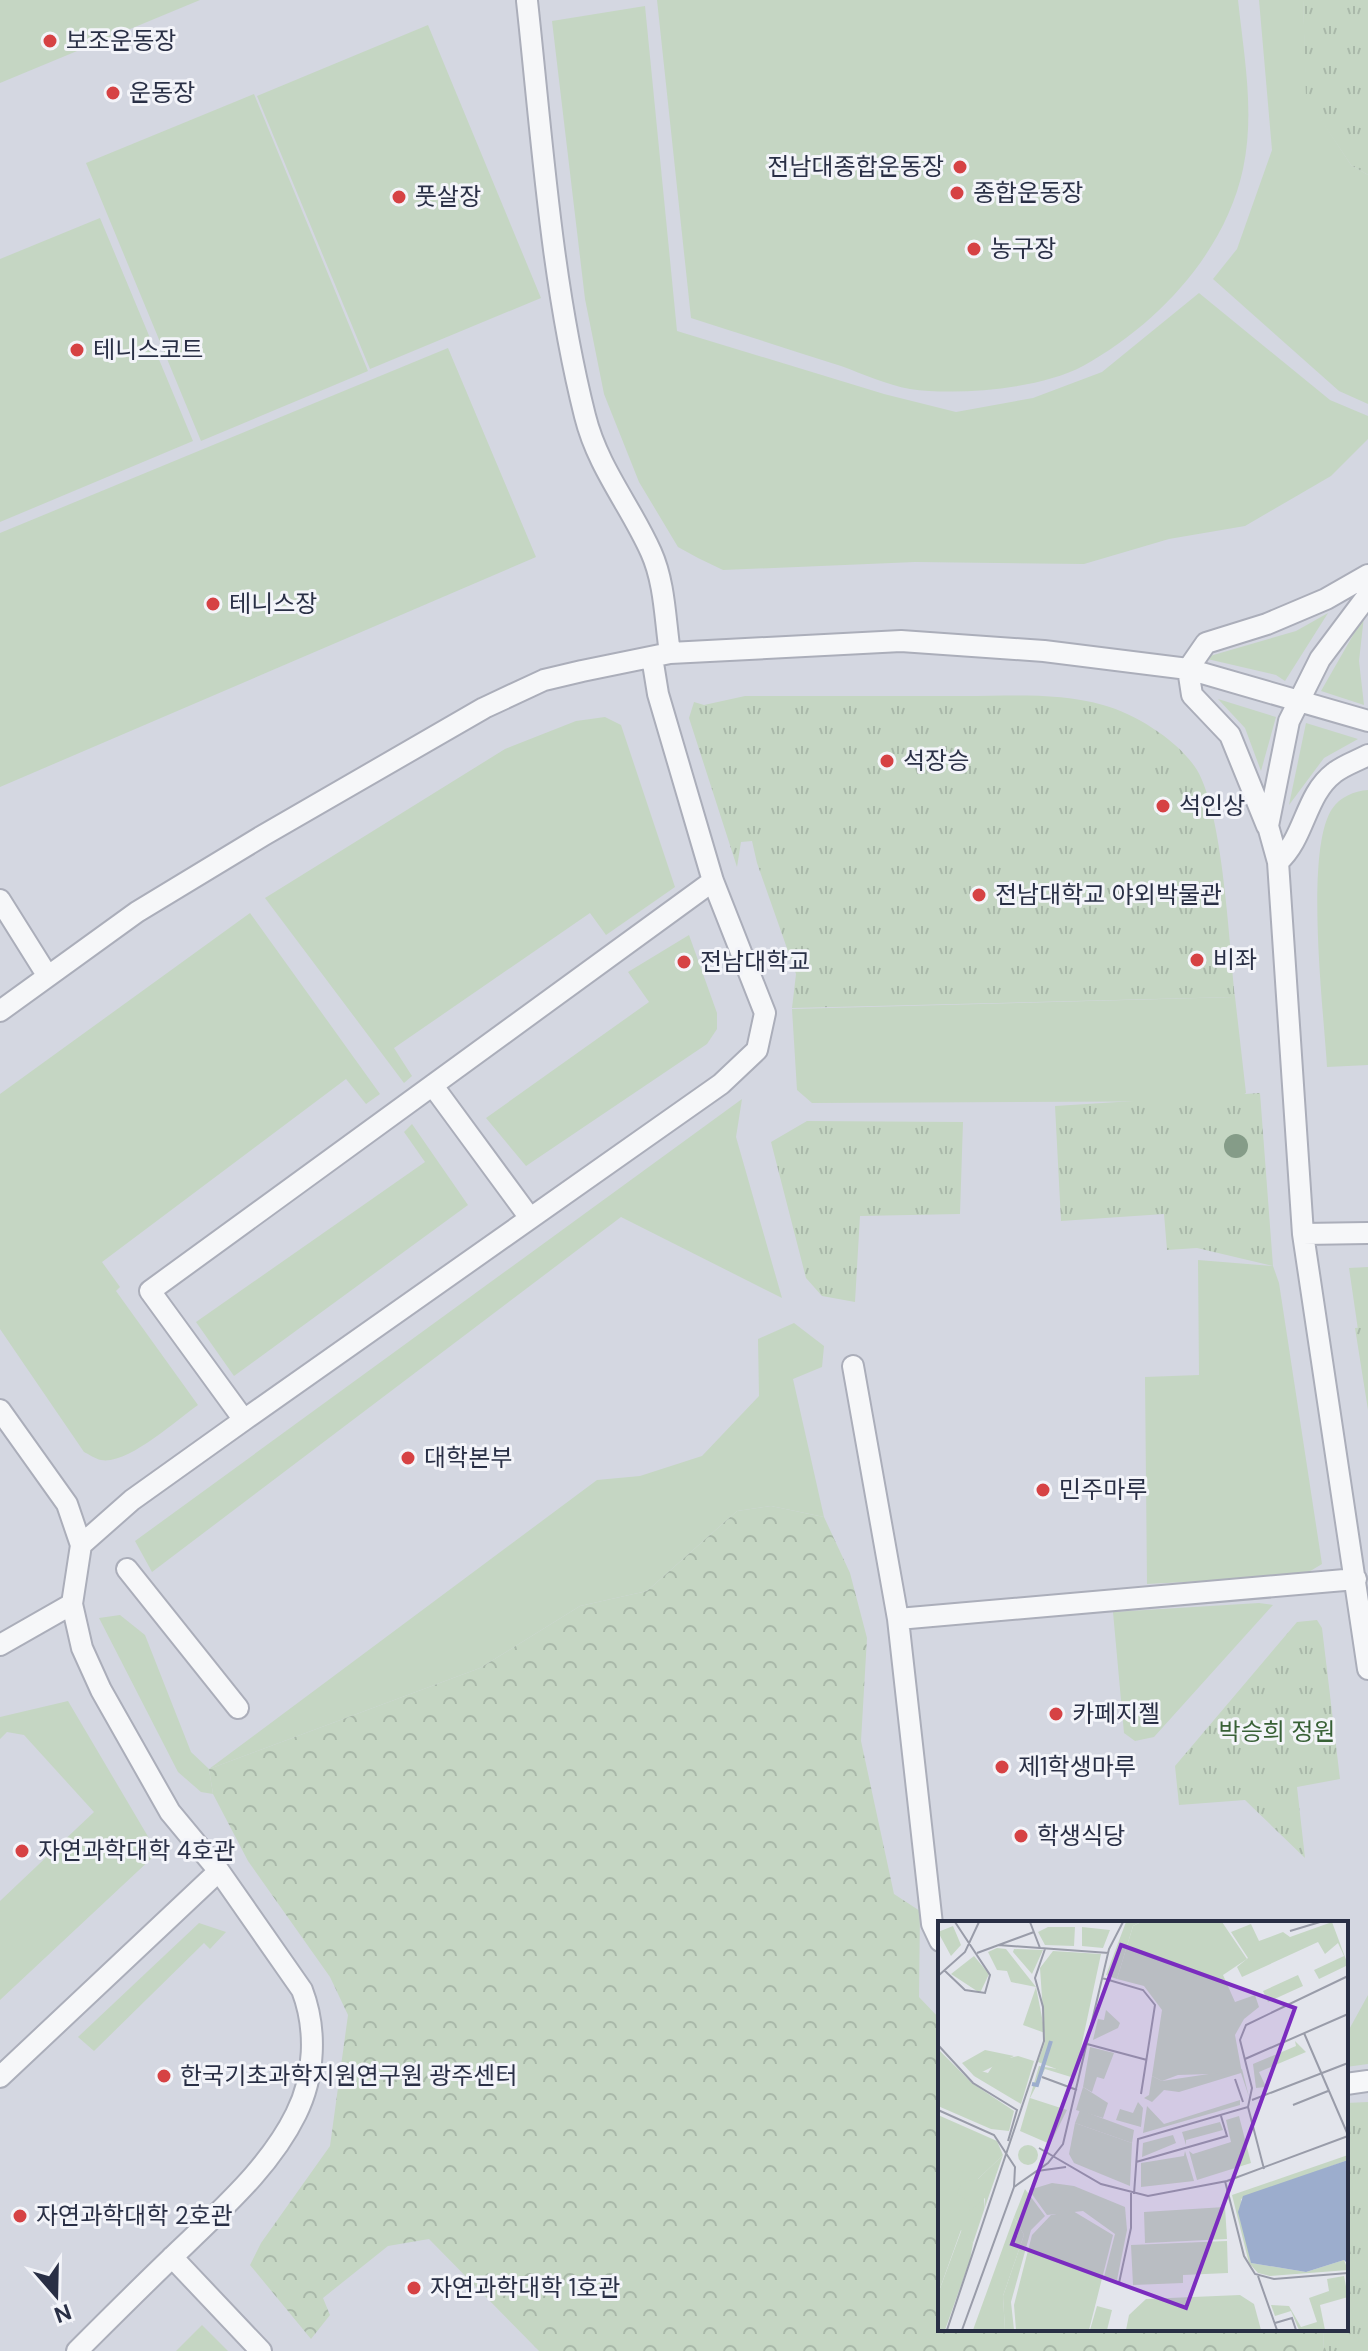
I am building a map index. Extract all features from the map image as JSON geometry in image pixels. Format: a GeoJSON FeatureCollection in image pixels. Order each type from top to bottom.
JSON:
{"type":"FeatureCollection","features":[{"type":"Feature","properties":{"kind":"lane"},"geometry":{"type":"LineString","coordinates":[[81,1545],[132,1500],[721,1084],[757,1050],[765,1013],[713,881],[658,694],[661,585],[653,555],[606,475],[585,416],[555,248],[527,1]]}},
{"type":"Feature","properties":{"kind":"lane"},"geometry":{"type":"LineString","coordinates":[[1368,575],[1326,599],[1267,624],[1206,643],[1188,669],[1192,695],[1230,735],[1268,826],[1278,862],[1303,1234],[1368,1669]]}},
{"type":"Feature","properties":{"kind":"lane"},"geometry":{"type":"LineString","coordinates":[[1268,826],[1289,721],[1320,659],[1368,596]]}},
{"type":"Feature","properties":{"kind":"lane"},"geometry":{"type":"LineString","coordinates":[[0,1011],[137,912],[484,708],[544,680],[661,655],[901,641],[1044,651],[1188,669],[1368,721]]}},
{"type":"Feature","properties":{"kind":"lane"},"geometry":{"type":"LineString","coordinates":[[1278,862],[1293,849],[1312,804],[1334,773],[1368,755]]}},
{"type":"Feature","properties":{"kind":"lane"},"geometry":{"type":"LineString","coordinates":[[244,1420],[150,1291],[713,881]]}},
{"type":"Feature","properties":{"kind":"lane"},"geometry":{"type":"LineString","coordinates":[[0,900],[47,975]]}},
{"type":"Feature","properties":{"kind":"lane"},"geometry":{"type":"LineString","coordinates":[[433,1086],[530,1218]]}},
{"type":"Feature","properties":{"kind":"lane"},"geometry":{"type":"LineString","coordinates":[[1303,1234],[1368,1233]]}},
{"type":"Feature","properties":{"kind":"lane"},"geometry":{"type":"LineString","coordinates":[[853,1366],[898,1619],[932,1924],[938,1937]]}},
{"type":"Feature","properties":{"kind":"lane"},"geometry":{"type":"LineString","coordinates":[[0,1410],[67,1504],[81,1545],[72,1604],[82,1648],[170,1812],[219,1871],[302,1990],[310,2012],[310,2070],[297,2113],[272,2151],[239,2192],[77,2351]]}},
{"type":"Feature","properties":{"kind":"lane"},"geometry":{"type":"LineString","coordinates":[[127,1569],[238,1708]]}},
{"type":"Feature","properties":{"kind":"lane"},"geometry":{"type":"LineString","coordinates":[[898,1619],[1356,1579]]}},
{"type":"Feature","properties":{"kind":"lane"},"geometry":{"type":"LineString","coordinates":[[0,1645],[72,1604]]}},
{"type":"Feature","properties":{"kind":"lane"},"geometry":{"type":"LineString","coordinates":[[0,2077],[219,1871]]}},
{"type":"Feature","properties":{"kind":"lane"},"geometry":{"type":"LineString","coordinates":[[1348,2084],[1368,2081]]}},
{"type":"Feature","properties":{"kind":"lane"},"geometry":{"type":"LineString","coordinates":[[172,2257],[261,2351]]}},
{"type":"Feature","properties":{"kind":"shaded area","name":"전남대학교"},"geometry":{"type":"Polygon","coordinates":[[[0,0],[1368,0],[1368,2351],[0,2351],[0,0]]]}},
{"type":"Feature","properties":{"kind":"green space","name":"보조운동장"},"geometry":{"type":"Polygon","coordinates":[[[0,0],[200,0],[0,83],[0,0]]]}},
{"type":"Feature","properties":{"kind":"green space","name":"전남대종합운동장"},"geometry":{"type":"Polygon","coordinates":[[[657,0],[1238,0],[1248,127],[1243,169],[1234,200],[1221,229],[1184,284],[1137,330],[1083,366],[1022,385],[951,392],[910,389],[691,318],[657,0]]]}},
{"type":"Feature","properties":{"kind":"green space"},"geometry":{"type":"Polygon","coordinates":[[[1259,0],[1303,0],[1307,98],[1351,165],[1368,175],[1368,404],[1339,391],[1213,279],[1237,249],[1272,150],[1259,0]]]}},
{"type":"Feature","properties":{"kind":"green space"},"geometry":{"type":"Polygon","coordinates":[[[1303,0],[1368,0],[1368,175],[1351,165],[1306,98],[1303,0]]]}},
{"type":"Feature","properties":{"kind":"green space"},"geometry":{"type":"Polygon","coordinates":[[[645,6],[677,331],[884,394],[956,412],[1033,398],[1102,372],[1199,293],[1330,400],[1368,416],[1368,439],[1331,476],[1245,526],[1169,539],[1084,564],[915,562],[723,570],[678,547],[639,482],[604,394],[585,299],[552,21],[645,6]]]}},
{"type":"Feature","properties":{"kind":"green space","name":"풋살장"},"geometry":{"type":"Polygon","coordinates":[[[428,25],[541,298],[370,369],[257,96],[428,25]]]}},
{"type":"Feature","properties":{"kind":"green space"},"geometry":{"type":"Polygon","coordinates":[[[254,94],[368,371],[201,441],[86,163],[254,94]]]}},
{"type":"Feature","properties":{"kind":"green space","name":"테니스코트"},"geometry":{"type":"Polygon","coordinates":[[[100,218],[193,441],[0,522],[0,259],[100,218]]]}},
{"type":"Feature","properties":{"kind":"green space","name":"테니스장"},"geometry":{"type":"Polygon","coordinates":[[[448,348],[536,557],[0,787],[0,533],[448,348]]]}},
{"type":"Feature","properties":{"kind":"green space"},"geometry":{"type":"Polygon","coordinates":[[[1328,613],[1285,681],[1276,675],[1203,658],[1296,631],[1328,613]]]}},
{"type":"Feature","properties":{"kind":"green space"},"geometry":{"type":"Polygon","coordinates":[[[1364,616],[1359,661],[1364,705],[1321,691],[1364,616]]]}},
{"type":"Feature","properties":{"kind":"green space"},"geometry":{"type":"Polygon","coordinates":[[[745,696],[1052,696],[1103,705],[1142,722],[1168,739],[1189,759],[1206,790],[1224,879],[1235,997],[792,1008],[796,974],[752,841],[741,842],[737,867],[689,718],[694,702],[704,705],[745,696]]]}},
{"type":"Feature","properties":{"kind":"green space"},"geometry":{"type":"Polygon","coordinates":[[[1218,699],[1276,717],[1261,771],[1245,728],[1218,699]]]}},
{"type":"Feature","properties":{"kind":"green space"},"geometry":{"type":"Polygon","coordinates":[[[605,717],[621,725],[675,887],[606,935],[590,913],[394,1048],[412,1076],[404,1083],[265,898],[505,749],[576,721],[605,717]]]}},
{"type":"Feature","properties":{"kind":"green space"},"geometry":{"type":"Polygon","coordinates":[[[1306,723],[1358,739],[1324,758],[1289,805],[1306,723]]]}},
{"type":"Feature","properties":{"kind":"green space"},"geometry":{"type":"Polygon","coordinates":[[[1368,790],[1368,1065],[1327,1067],[1318,934],[1319,860],[1324,830],[1332,809],[1348,795],[1368,790]]]}},
{"type":"Feature","properties":{"kind":"green space"},"geometry":{"type":"Polygon","coordinates":[[[250,913],[380,1094],[366,1104],[346,1079],[102,1262],[120,1287],[116,1291],[198,1405],[138,1449],[112,1460],[99,1459],[84,1452],[0,1329],[0,1094],[250,913]]]}},
{"type":"Feature","properties":{"kind":"green space"},"geometry":{"type":"Polygon","coordinates":[[[689,935],[717,1013],[717,1029],[707,1044],[526,1166],[486,1118],[649,1002],[628,972],[689,935]]]}},
{"type":"Feature","properties":{"kind":"green space"},"geometry":{"type":"Polygon","coordinates":[[[1235,997],[1246,1093],[1233,1101],[812,1103],[797,1090],[792,1009],[1235,997]]]}},
{"type":"Feature","properties":{"kind":"green space"},"geometry":{"type":"Polygon","coordinates":[[[1260,1093],[1273,1266],[1197,1248],[1167,1250],[1164,1214],[1061,1221],[1055,1106],[1260,1093]]]}},
{"type":"Feature","properties":{"kind":"green space"},"geometry":{"type":"Polygon","coordinates":[[[742,1099],[736,1137],[782,1298],[621,1217],[152,1572],[135,1541],[742,1099]]]}},
{"type":"Feature","properties":{"kind":"green space"},"geometry":{"type":"Polygon","coordinates":[[[807,1121],[963,1122],[960,1214],[860,1216],[855,1302],[822,1296],[806,1278],[771,1142],[807,1121]]]}},
{"type":"Feature","properties":{"kind":"green space"},"geometry":{"type":"Polygon","coordinates":[[[412,1124],[468,1205],[234,1376],[196,1322],[425,1162],[404,1132],[412,1124]]]}},
{"type":"Feature","properties":{"kind":"green space"},"geometry":{"type":"Polygon","coordinates":[[[1198,1260],[1273,1266],[1279,1283],[1322,1564],[1302,1576],[1147,1584],[1145,1377],[1199,1375],[1198,1260]]]}},
{"type":"Feature","properties":{"kind":"green space"},"geometry":{"type":"Polygon","coordinates":[[[1368,1267],[1368,1360],[1362,1357],[1349,1268],[1368,1267]]]}},
{"type":"Feature","properties":{"kind":"green space"},"geometry":{"type":"Polygon","coordinates":[[[794,1323],[824,1346],[822,1367],[793,1379],[824,1517],[771,1506],[737,1511],[647,1591],[580,1606],[480,1668],[209,1769],[597,1480],[640,1476],[702,1456],[759,1396],[758,1339],[794,1323]]]}},
{"type":"Feature","properties":{"kind":"green space"},"geometry":{"type":"Polygon","coordinates":[[[1368,1327],[1368,1410],[1355,1328],[1368,1327]]]}},
{"type":"Feature","properties":{"kind":"green space"},"geometry":{"type":"Polygon","coordinates":[[[771,1506],[824,1517],[850,1573],[867,1638],[861,1741],[894,1894],[920,1911],[919,1997],[938,2017],[938,2331],[1323,2331],[1324,2351],[539,2351],[429,2239],[388,2246],[323,2298],[330,2315],[311,2339],[250,2265],[261,2243],[330,2146],[348,2015],[330,1977],[248,1861],[213,1794],[209,1769],[480,1668],[580,1606],[647,1591],[737,1511],[771,1506]]]}},
{"type":"Feature","properties":{"kind":"green space"},"geometry":{"type":"Polygon","coordinates":[[[1259,1603],[1273,1605],[1154,1737],[1135,1741],[1124,1733],[1113,1612],[1259,1603]]]}},
{"type":"Feature","properties":{"kind":"green space"},"geometry":{"type":"Polygon","coordinates":[[[120,1615],[145,1635],[191,1752],[209,1769],[213,1794],[201,1792],[178,1772],[99,1618],[120,1615]]]}},
{"type":"Feature","properties":{"kind":"green space","name":"박승희 정원"},"geometry":{"type":"Polygon","coordinates":[[[1317,1620],[1322,1628],[1340,1779],[1297,1787],[1305,1858],[1245,1800],[1179,1805],[1175,1766],[1297,1622],[1317,1620]]]}},
{"type":"Feature","properties":{"kind":"green space"},"geometry":{"type":"Polygon","coordinates":[[[68,1701],[153,1845],[153,1857],[0,2000],[0,1901],[94,1812],[24,1735],[7,1732],[0,1739],[0,1717],[68,1701]]]}},
{"type":"Feature","properties":{"kind":"green space"},"geometry":{"type":"Polygon","coordinates":[[[199,1923],[226,1932],[210,1949],[204,1943],[94,2051],[78,2037],[199,1923]]]}},
{"type":"Feature","properties":{"kind":"green space"},"geometry":{"type":"Polygon","coordinates":[[[1368,1995],[1368,2064],[1348,2067],[1348,2031],[1368,1995]]]}},
{"type":"Feature","properties":{"kind":"green space"},"geometry":{"type":"Polygon","coordinates":[[[1368,2102],[1368,2351],[1324,2351],[1323,2331],[1348,2331],[1348,2103],[1368,2102]]]}},
{"type":"Feature","properties":{"kind":"green space"},"geometry":{"type":"Polygon","coordinates":[[[202,2325],[228,2351],[176,2351],[202,2325]]]}},
{"type":"Feature","properties":{"kind":"place","name":"보조운동장"},"geometry":{"type":"Point","coordinates":[50,41]}},
{"type":"Feature","properties":{"kind":"place","name":"운동장"},"geometry":{"type":"Point","coordinates":[113,93]}},
{"type":"Feature","properties":{"kind":"place","name":"전남대종합운동장"},"geometry":{"type":"Point","coordinates":[960,167]}},
{"type":"Feature","properties":{"kind":"place","name":"종합운동장"},"geometry":{"type":"Point","coordinates":[957,193]}},
{"type":"Feature","properties":{"kind":"place","name":"풋살장"},"geometry":{"type":"Point","coordinates":[399,197]}},
{"type":"Feature","properties":{"kind":"place","name":"농구장"},"geometry":{"type":"Point","coordinates":[974,249]}},
{"type":"Feature","properties":{"kind":"place","name":"테니스코트"},"geometry":{"type":"Point","coordinates":[77,350]}},
{"type":"Feature","properties":{"kind":"place","name":"테니스장"},"geometry":{"type":"Point","coordinates":[213,604]}},
{"type":"Feature","properties":{"kind":"place","name":"석장승"},"geometry":{"type":"Point","coordinates":[887,761]}},
{"type":"Feature","properties":{"kind":"place","name":"석인상"},"geometry":{"type":"Point","coordinates":[1163,806]}},
{"type":"Feature","properties":{"kind":"place","name":"전남대학교 야외박물관"},"geometry":{"type":"Point","coordinates":[979,895]}},
{"type":"Feature","properties":{"kind":"place","name":"비좌"},"geometry":{"type":"Point","coordinates":[1197,960]}},
{"type":"Feature","properties":{"kind":"place","name":"전남대학교"},"geometry":{"type":"Point","coordinates":[684,962]}},
{"type":"Feature","properties":{"kind":"place","name":"대학본부"},"geometry":{"type":"Point","coordinates":[408,1458]}},
{"type":"Feature","properties":{"kind":"place","name":"민주마루"},"geometry":{"type":"Point","coordinates":[1043,1490]}},
{"type":"Feature","properties":{"kind":"place","name":"카페지젤"},"geometry":{"type":"Point","coordinates":[1056,1714]}},
{"type":"Feature","properties":{"kind":"place","name":"제1학생마루"},"geometry":{"type":"Point","coordinates":[1002,1767]}},
{"type":"Feature","properties":{"kind":"place","name":"학생식당"},"geometry":{"type":"Point","coordinates":[1021,1836]}},
{"type":"Feature","properties":{"kind":"place","name":"자연과학대학 4호관"},"geometry":{"type":"Point","coordinates":[22,1851]}},
{"type":"Feature","properties":{"kind":"place","name":"한국기초과학지원연구원 광주센터"},"geometry":{"type":"Point","coordinates":[164,2076]}},
{"type":"Feature","properties":{"kind":"place","name":"자연과학대학 2호관"},"geometry":{"type":"Point","coordinates":[20,2216]}},
{"type":"Feature","properties":{"kind":"place","name":"자연과학대학 1호관"},"geometry":{"type":"Point","coordinates":[414,2288]}}]}
